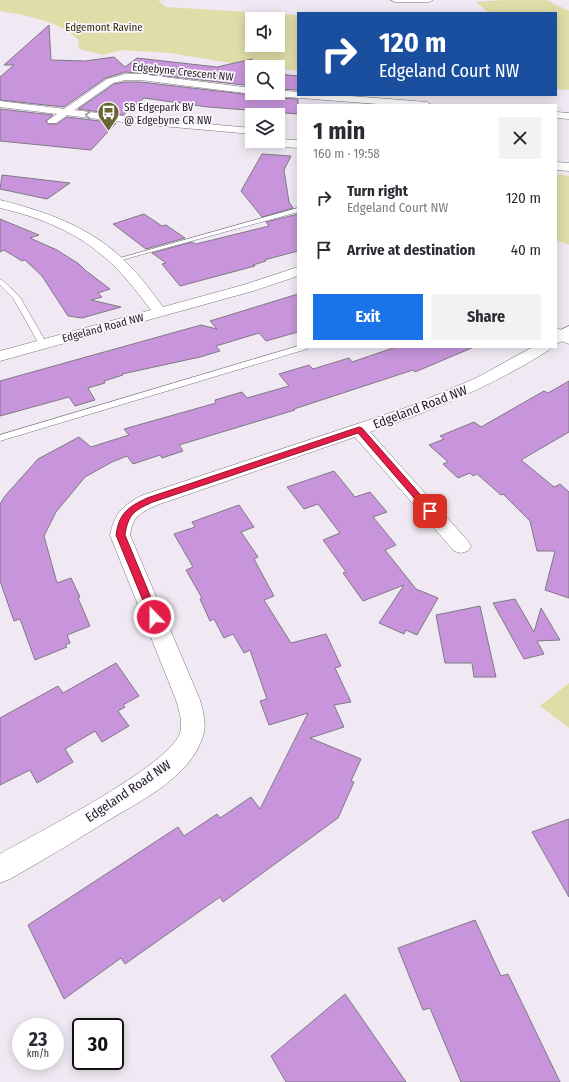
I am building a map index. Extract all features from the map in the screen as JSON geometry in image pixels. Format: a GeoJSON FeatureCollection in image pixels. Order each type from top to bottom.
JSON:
{"type":"FeatureCollection","features":[{"type":"Feature","properties":{"kind":"street"},"geometry":{"type":"LineString","coordinates":[[394,0],[429,0]]}},
{"type":"Feature","properties":{"kind":"street","name":"Edgebyne Crescent NW"},"geometry":{"type":"LineString","coordinates":[[52,121],[110,81],[124,77],[140,77],[245,90]]}},
{"type":"Feature","properties":{"kind":"street"},"geometry":{"type":"LineString","coordinates":[[285,94],[297,95]]}},
{"type":"Feature","properties":{"kind":"street"},"geometry":{"type":"LineString","coordinates":[[314,96],[414,104]]}},
{"type":"Feature","properties":{"kind":"street"},"geometry":{"type":"LineString","coordinates":[[0,104],[65,113],[245,130]]}},
{"type":"Feature","properties":{"kind":"street"},"geometry":{"type":"LineString","coordinates":[[0,114],[119,129],[245,140]]}},
{"type":"Feature","properties":{"kind":"street"},"geometry":{"type":"LineString","coordinates":[[557,115],[569,116]]}},
{"type":"Feature","properties":{"kind":"street"},"geometry":{"type":"LineString","coordinates":[[285,134],[297,135]]}},
{"type":"Feature","properties":{"kind":"street"},"geometry":{"type":"LineString","coordinates":[[285,143],[297,144]]}},
{"type":"Feature","properties":{"kind":"street"},"geometry":{"type":"LineString","coordinates":[[557,157],[569,158]]}},
{"type":"Feature","properties":{"kind":"street"},"geometry":{"type":"LineString","coordinates":[[557,166],[569,167]]}},
{"type":"Feature","properties":{"kind":"street"},"geometry":{"type":"LineString","coordinates":[[0,204],[32,212],[68,226],[103,248],[116,260],[160,312]]}},
{"type":"Feature","properties":{"kind":"street","name":"Edgeland Road NW"},"geometry":{"type":"LineString","coordinates":[[0,356],[248,288],[297,271]]}},
{"type":"Feature","properties":{"kind":"street","name":"Edgeland Road NW"},"geometry":{"type":"LineString","coordinates":[[0,869],[115,802],[160,772],[177,758],[191,738],[193,719],[188,700],[120,535],[126,514],[136,506],[150,500],[359,430],[452,397],[484,381],[540,348]]}},
{"type":"Feature","properties":{"kind":"street"},"geometry":{"type":"LineString","coordinates":[[359,430],[460,546]]}},
{"type":"Feature","properties":{"kind":"lane"},"geometry":{"type":"LineString","coordinates":[[116,260],[297,210]]}},
{"type":"Feature","properties":{"kind":"lane"},"geometry":{"type":"LineString","coordinates":[[0,281],[16,298],[43,344]]}},
{"type":"Feature","properties":{"kind":"lane"},"geometry":{"type":"LineString","coordinates":[[0,438],[301,348]]}},
{"type":"Feature","properties":{"kind":"green space","name":"Edgemont Ravine"},"geometry":{"type":"Polygon","coordinates":[[[0,0],[158,0],[166,7],[248,12],[245,12],[245,52],[285,52],[285,14],[297,15],[297,70],[285,69],[285,60],[245,60],[245,65],[170,53],[122,50],[103,55],[79,49],[78,39],[60,27],[41,20],[0,11],[0,0]]]}},
{"type":"Feature","properties":{"kind":"green space"},"geometry":{"type":"Polygon","coordinates":[[[547,0],[569,11],[569,90],[557,89],[557,12],[488,12],[476,2],[547,0]]]}},
{"type":"Feature","properties":{"kind":"green space"},"geometry":{"type":"Polygon","coordinates":[[[557,174],[569,176],[569,245],[557,240],[557,174]]]}},
{"type":"Feature","properties":{"kind":"green space"},"geometry":{"type":"Polygon","coordinates":[[[569,683],[569,728],[540,706],[569,683]]]}},
{"type":"Feature","properties":{"kind":"building"},"geometry":{"type":"Polygon","coordinates":[[[49,25],[51,60],[85,61],[114,57],[125,67],[137,58],[217,67],[245,61],[245,85],[125,72],[106,78],[64,107],[0,100],[0,77],[14,65],[4,65],[49,25]]]}},
{"type":"Feature","properties":{"kind":"building"},"geometry":{"type":"Polygon","coordinates":[[[285,75],[297,76],[297,90],[285,89],[285,75]]]}},
{"type":"Feature","properties":{"kind":"building"},"geometry":{"type":"Polygon","coordinates":[[[125,82],[140,82],[245,94],[245,100],[298,99],[297,114],[285,113],[285,108],[245,108],[245,110],[208,107],[144,98],[123,115],[78,109],[114,84],[125,82]]]}},
{"type":"Feature","properties":{"kind":"building"},"geometry":{"type":"Polygon","coordinates":[[[0,109],[53,115],[46,121],[48,124],[57,124],[67,117],[116,123],[91,150],[0,141],[0,109]]]}},
{"type":"Feature","properties":{"kind":"building"},"geometry":{"type":"Polygon","coordinates":[[[262,154],[291,156],[284,170],[289,202],[293,208],[262,217],[241,191],[262,154]]]}},
{"type":"Feature","properties":{"kind":"building"},"geometry":{"type":"Polygon","coordinates":[[[2,175],[70,183],[47,199],[0,189],[2,175]]]}},
{"type":"Feature","properties":{"kind":"building"},"geometry":{"type":"Polygon","coordinates":[[[144,214],[162,226],[166,225],[185,238],[146,249],[113,224],[144,214]]]}},
{"type":"Feature","properties":{"kind":"building"},"geometry":{"type":"Polygon","coordinates":[[[297,214],[297,251],[265,260],[266,261],[253,265],[255,266],[180,286],[162,264],[166,263],[152,253],[192,242],[196,244],[269,226],[266,222],[297,214]]]}},
{"type":"Feature","properties":{"kind":"building"},"geometry":{"type":"Polygon","coordinates":[[[0,219],[39,235],[30,238],[57,250],[79,264],[110,289],[98,293],[102,297],[91,300],[121,307],[82,318],[68,316],[42,276],[25,260],[22,261],[4,250],[0,252],[0,219]]]}},
{"type":"Feature","properties":{"kind":"building"},"geometry":{"type":"Polygon","coordinates":[[[297,294],[297,332],[266,341],[259,333],[216,346],[220,351],[200,357],[122,374],[123,375],[104,381],[105,383],[88,388],[95,400],[75,406],[69,397],[0,416],[0,381],[201,325],[217,329],[210,321],[297,294]]]}},
{"type":"Feature","properties":{"kind":"building"},"geometry":{"type":"Polygon","coordinates":[[[393,348],[472,348],[415,372],[413,370],[294,409],[295,410],[179,445],[183,451],[162,458],[160,455],[133,464],[127,456],[112,462],[85,477],[56,512],[44,536],[57,583],[71,578],[80,597],[78,598],[90,626],[67,635],[70,643],[65,645],[67,647],[35,660],[20,619],[14,621],[0,581],[0,504],[5,496],[38,459],[79,437],[91,447],[129,435],[124,429],[216,403],[215,400],[242,392],[247,398],[289,386],[279,374],[309,365],[313,369],[349,358],[352,362],[393,348]]]}},
{"type":"Feature","properties":{"kind":"building"},"geometry":{"type":"Polygon","coordinates":[[[569,381],[569,432],[521,460],[554,487],[560,484],[569,492],[569,598],[545,590],[555,551],[537,551],[530,521],[503,494],[501,495],[477,474],[473,476],[470,473],[458,478],[443,464],[448,462],[429,445],[444,439],[440,436],[474,422],[481,427],[544,391],[548,393],[569,381]]]}},
{"type":"Feature","properties":{"kind":"building"},"geometry":{"type":"Polygon","coordinates":[[[334,471],[355,497],[370,492],[387,512],[373,517],[396,545],[385,550],[416,589],[438,598],[417,635],[406,630],[404,634],[379,623],[404,585],[363,601],[343,573],[346,572],[323,540],[340,533],[318,504],[304,509],[287,487],[334,471]]]}},
{"type":"Feature","properties":{"kind":"building"},"geometry":{"type":"Polygon","coordinates":[[[239,505],[254,527],[241,532],[258,557],[254,559],[274,596],[264,600],[291,643],[326,634],[341,666],[335,668],[351,702],[334,705],[344,727],[310,738],[361,759],[351,781],[354,782],[338,818],[223,902],[220,897],[125,964],[121,958],[64,999],[28,925],[178,827],[184,836],[217,814],[220,818],[251,797],[260,809],[308,713],[269,725],[260,701],[267,699],[250,650],[244,653],[233,634],[224,638],[214,619],[210,621],[200,599],[202,598],[186,570],[193,567],[174,534],[195,527],[192,522],[239,505]]]}},
{"type":"Feature","properties":{"kind":"building"},"geometry":{"type":"Polygon","coordinates":[[[515,599],[534,632],[541,608],[560,640],[537,641],[544,654],[524,659],[493,603],[515,599]]]}},
{"type":"Feature","properties":{"kind":"building"},"geometry":{"type":"Polygon","coordinates":[[[480,606],[496,677],[474,677],[472,663],[445,663],[436,615],[480,606]]]}},
{"type":"Feature","properties":{"kind":"building"},"geometry":{"type":"Polygon","coordinates":[[[116,663],[139,696],[123,705],[125,707],[118,711],[129,726],[102,742],[95,731],[65,749],[73,762],[37,783],[30,770],[0,785],[0,718],[58,686],[63,693],[116,663]]]}},
{"type":"Feature","properties":{"kind":"building"},"geometry":{"type":"Polygon","coordinates":[[[569,819],[569,897],[532,832],[569,819]]]}},
{"type":"Feature","properties":{"kind":"building"},"geometry":{"type":"Polygon","coordinates":[[[475,920],[501,976],[508,974],[560,1082],[461,1082],[430,1008],[423,1010],[398,948],[475,920]]]}},
{"type":"Feature","properties":{"kind":"building"},"geometry":{"type":"Polygon","coordinates":[[[345,994],[406,1082],[286,1082],[271,1056],[345,994]]]}},
{"type":"Feature","properties":{"kind":"place","name":"SB Edgepark BV @ Edgebyne CR NW"},"geometry":{"type":"Point","coordinates":[108,132]}},
{"type":"Feature","properties":{"kind":"route"},"geometry":{"type":"LineString","coordinates":[[154,617],[120,535],[126,514],[136,506],[150,500],[359,430],[430,511]]}}]}
